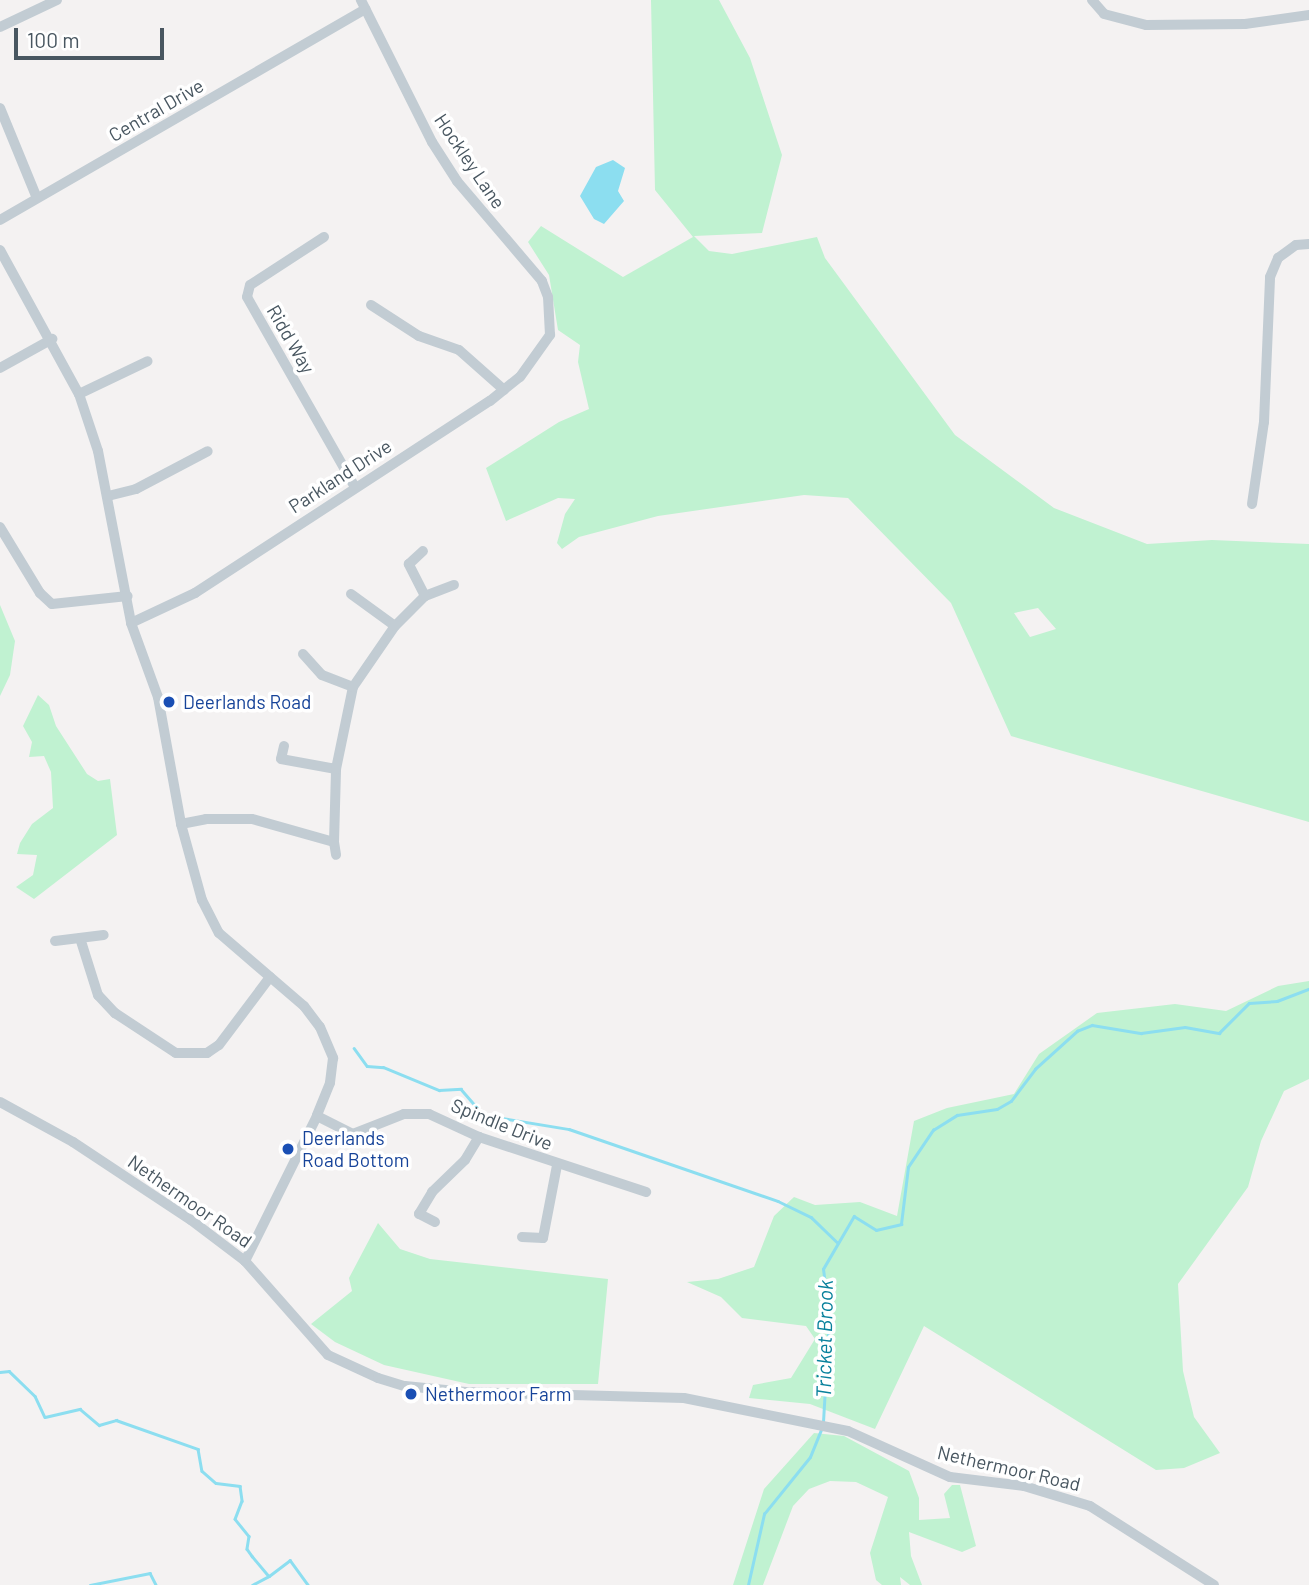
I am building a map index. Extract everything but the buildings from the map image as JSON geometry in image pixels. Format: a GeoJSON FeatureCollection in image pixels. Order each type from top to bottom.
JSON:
{"type":"FeatureCollection","features":[{"type":"Feature","properties":{"kind":"street"},"geometry":{"type":"LineString","coordinates":[[0,27],[57,0]]}},
{"type":"Feature","properties":{"kind":"street"},"geometry":{"type":"LineString","coordinates":[[1092,0],[1104,14],[1146,25],[1245,24],[1309,15]]}},
{"type":"Feature","properties":{"kind":"street","name":"Central Drive"},"geometry":{"type":"LineString","coordinates":[[0,220],[363,4]]}},
{"type":"Feature","properties":{"kind":"street","name":"Hockley Lane"},"geometry":{"type":"LineString","coordinates":[[363,4],[432,142],[457,181],[542,281],[548,298],[550,335]]}},
{"type":"Feature","properties":{"kind":"street"},"geometry":{"type":"LineString","coordinates":[[0,108],[37,198]]}},
{"type":"Feature","properties":{"kind":"street","name":"Ridd Way"},"geometry":{"type":"LineString","coordinates":[[324,237],[250,285],[247,297],[355,487]]}},
{"type":"Feature","properties":{"kind":"street"},"geometry":{"type":"LineString","coordinates":[[1252,504],[1264,422],[1270,277],[1278,258],[1296,246],[1309,244]]}},
{"type":"Feature","properties":{"kind":"street"},"geometry":{"type":"LineString","coordinates":[[0,250],[52,339],[79,394],[108,496],[131,623],[158,697],[192,875],[206,912],[219,933],[304,1006],[320,1027],[333,1058],[330,1083],[317,1116],[245,1261]]}},
{"type":"Feature","properties":{"kind":"street"},"geometry":{"type":"LineString","coordinates":[[371,305],[419,337],[459,350],[504,390]]}},
{"type":"Feature","properties":{"kind":"street","name":"Parkland Drive"},"geometry":{"type":"LineString","coordinates":[[131,623],[195,593],[504,390],[520,377],[550,335]]}},
{"type":"Feature","properties":{"kind":"street"},"geometry":{"type":"LineString","coordinates":[[0,368],[52,339]]}},
{"type":"Feature","properties":{"kind":"street"},"geometry":{"type":"LineString","coordinates":[[79,394],[148,360]]}},
{"type":"Feature","properties":{"kind":"street"},"geometry":{"type":"LineString","coordinates":[[108,496],[136,489],[208,451]]}},
{"type":"Feature","properties":{"kind":"street"},"geometry":{"type":"LineString","coordinates":[[0,527],[40,593],[52,604],[128,596]]}},
{"type":"Feature","properties":{"kind":"street"},"geometry":{"type":"LineString","coordinates":[[423,551],[409,564],[425,596]]}},
{"type":"Feature","properties":{"kind":"street"},"geometry":{"type":"LineString","coordinates":[[336,855],[334,842],[337,769],[353,687],[395,626],[425,596],[454,585]]}},
{"type":"Feature","properties":{"kind":"street"},"geometry":{"type":"LineString","coordinates":[[351,594],[395,626]]}},
{"type":"Feature","properties":{"kind":"street"},"geometry":{"type":"LineString","coordinates":[[303,654],[322,675],[353,687]]}},
{"type":"Feature","properties":{"kind":"street"},"geometry":{"type":"LineString","coordinates":[[284,746],[281,759],[337,769]]}},
{"type":"Feature","properties":{"kind":"street"},"geometry":{"type":"LineString","coordinates":[[181,824],[206,819],[252,819],[334,842]]}},
{"type":"Feature","properties":{"kind":"street"},"geometry":{"type":"LineString","coordinates":[[54,942],[104,935]]}},
{"type":"Feature","properties":{"kind":"street"},"geometry":{"type":"LineString","coordinates":[[80,938],[99,995],[115,1013],[176,1053],[207,1053],[219,1045],[270,977]]}},
{"type":"Feature","properties":{"kind":"street","name":"Nethermoor Road"},"geometry":{"type":"LineString","coordinates":[[0,1101],[85,1150],[245,1261],[328,1355],[405,1386],[466,1392],[684,1398],[848,1431],[950,1476],[1024,1486],[1090,1506],[1214,1585]]}},
{"type":"Feature","properties":{"kind":"street","name":"Spindle Drive"},"geometry":{"type":"LineString","coordinates":[[317,1116],[353,1134],[404,1114],[429,1114],[479,1137],[557,1165],[646,1192]]}},
{"type":"Feature","properties":{"kind":"street"},"geometry":{"type":"LineString","coordinates":[[435,1222],[419,1214],[432,1192],[465,1160],[479,1137]]}},
{"type":"Feature","properties":{"kind":"street"},"geometry":{"type":"LineString","coordinates":[[522,1237],[543,1238],[557,1165]]}},
{"type":"Feature","properties":{"kind":"green space"},"geometry":{"type":"Polygon","coordinates":[[[651,0],[719,0],[750,58],[782,155],[762,233],[694,236],[709,251],[732,254],[817,237],[825,258],[955,435],[1054,508],[1147,544],[1212,540],[1309,544],[1309,822],[1011,736],[951,603],[848,498],[804,495],[658,516],[579,537],[562,549],[557,543],[565,514],[575,499],[558,498],[506,521],[486,468],[559,422],[589,409],[578,362],[580,345],[558,330],[549,275],[528,242],[541,226],[623,277],[693,237],[655,190],[651,0]],[[1038,608],[1014,613],[1030,637],[1056,629],[1038,608]]]}},
{"type":"Feature","properties":{"kind":"green space"},"geometry":{"type":"Polygon","coordinates":[[[0,605],[15,641],[10,675],[0,696],[0,605]]]}},
{"type":"Feature","properties":{"kind":"green space"},"geometry":{"type":"Polygon","coordinates":[[[38,695],[49,705],[56,726],[87,774],[98,781],[110,779],[117,835],[34,899],[16,887],[33,875],[37,855],[17,854],[20,843],[32,824],[53,808],[51,772],[44,756],[29,757],[32,742],[23,726],[38,695]]]}},
{"type":"Feature","properties":{"kind":"green space"},"geometry":{"type":"Polygon","coordinates":[[[1309,981],[1309,1079],[1284,1091],[1261,1141],[1248,1187],[1178,1284],[1183,1371],[1194,1417],[1220,1453],[1184,1468],[1156,1470],[924,1326],[875,1429],[810,1404],[749,1398],[753,1385],[791,1378],[815,1339],[806,1326],[742,1318],[721,1297],[687,1282],[718,1279],[754,1267],[774,1216],[794,1197],[815,1205],[860,1202],[897,1216],[914,1121],[947,1108],[1014,1094],[1039,1054],[1097,1013],[1175,1004],[1226,1011],[1278,986],[1309,981]]]}},
{"type":"Feature","properties":{"kind":"green space"},"geometry":{"type":"Polygon","coordinates":[[[378,1223],[400,1249],[430,1259],[608,1279],[598,1384],[469,1384],[384,1365],[335,1342],[311,1324],[352,1291],[349,1278],[378,1223]]]}},
{"type":"Feature","properties":{"kind":"green space"},"geometry":{"type":"Polygon","coordinates":[[[814,1433],[844,1436],[909,1471],[919,1498],[919,1520],[950,1518],[944,1494],[952,1485],[960,1485],[976,1546],[962,1552],[909,1532],[911,1556],[922,1585],[910,1585],[900,1577],[901,1585],[882,1585],[876,1580],[870,1553],[888,1497],[856,1482],[830,1481],[809,1489],[793,1506],[763,1585],[733,1585],[764,1489],[814,1433]]]}},
{"type":"Feature","properties":{"kind":"water"},"geometry":{"type":"Polygon","coordinates":[[[613,160],[625,168],[618,191],[624,201],[604,224],[594,219],[580,196],[596,167],[613,160]]]}},
{"type":"Feature","properties":{"kind":"waterway"},"geometry":{"type":"LineString","coordinates":[[823,1422],[829,1317],[823,1269],[854,1216],[876,1230],[901,1224],[908,1167],[933,1130],[957,1115],[997,1109],[1011,1101],[1035,1069],[1077,1031],[1092,1025],[1141,1033],[1185,1027],[1219,1033],[1249,1003],[1277,1001],[1309,989]]}},
{"type":"Feature","properties":{"kind":"waterway"},"geometry":{"type":"LineString","coordinates":[[354,1048],[367,1066],[383,1067],[439,1090],[461,1089],[484,1115],[569,1129],[778,1201],[811,1217],[837,1242]]}},
{"type":"Feature","properties":{"kind":"waterway","name":"Tricket Brook"},"geometry":{"type":"LineString","coordinates":[[0,1372],[9,1371],[35,1396],[45,1417],[80,1409],[99,1425],[116,1420],[198,1449],[202,1471],[216,1483],[240,1486],[242,1501],[235,1519],[249,1536],[247,1549],[252,1556],[269,1576],[290,1560],[308,1585]]}},
{"type":"Feature","properties":{"kind":"waterway","name":"Tricket Brook"},"geometry":{"type":"LineString","coordinates":[[748,1585],[764,1514],[810,1457],[822,1428]]}},
{"type":"Feature","properties":{"kind":"waterway"},"geometry":{"type":"LineString","coordinates":[[90,1585],[150,1573],[156,1585]]}},
{"type":"Feature","properties":{"kind":"waterway"},"geometry":{"type":"LineString","coordinates":[[252,1585],[269,1576]]}},
{"type":"Feature","properties":{"kind":"place","name":"Deerlands Road"},"geometry":{"type":"Point","coordinates":[169,702]}},
{"type":"Feature","properties":{"kind":"place","name":"Deerlands Road Bottom"},"geometry":{"type":"Point","coordinates":[288,1149]}},
{"type":"Feature","properties":{"kind":"place","name":"Nethermoor Farm"},"geometry":{"type":"Point","coordinates":[411,1394]}}]}
